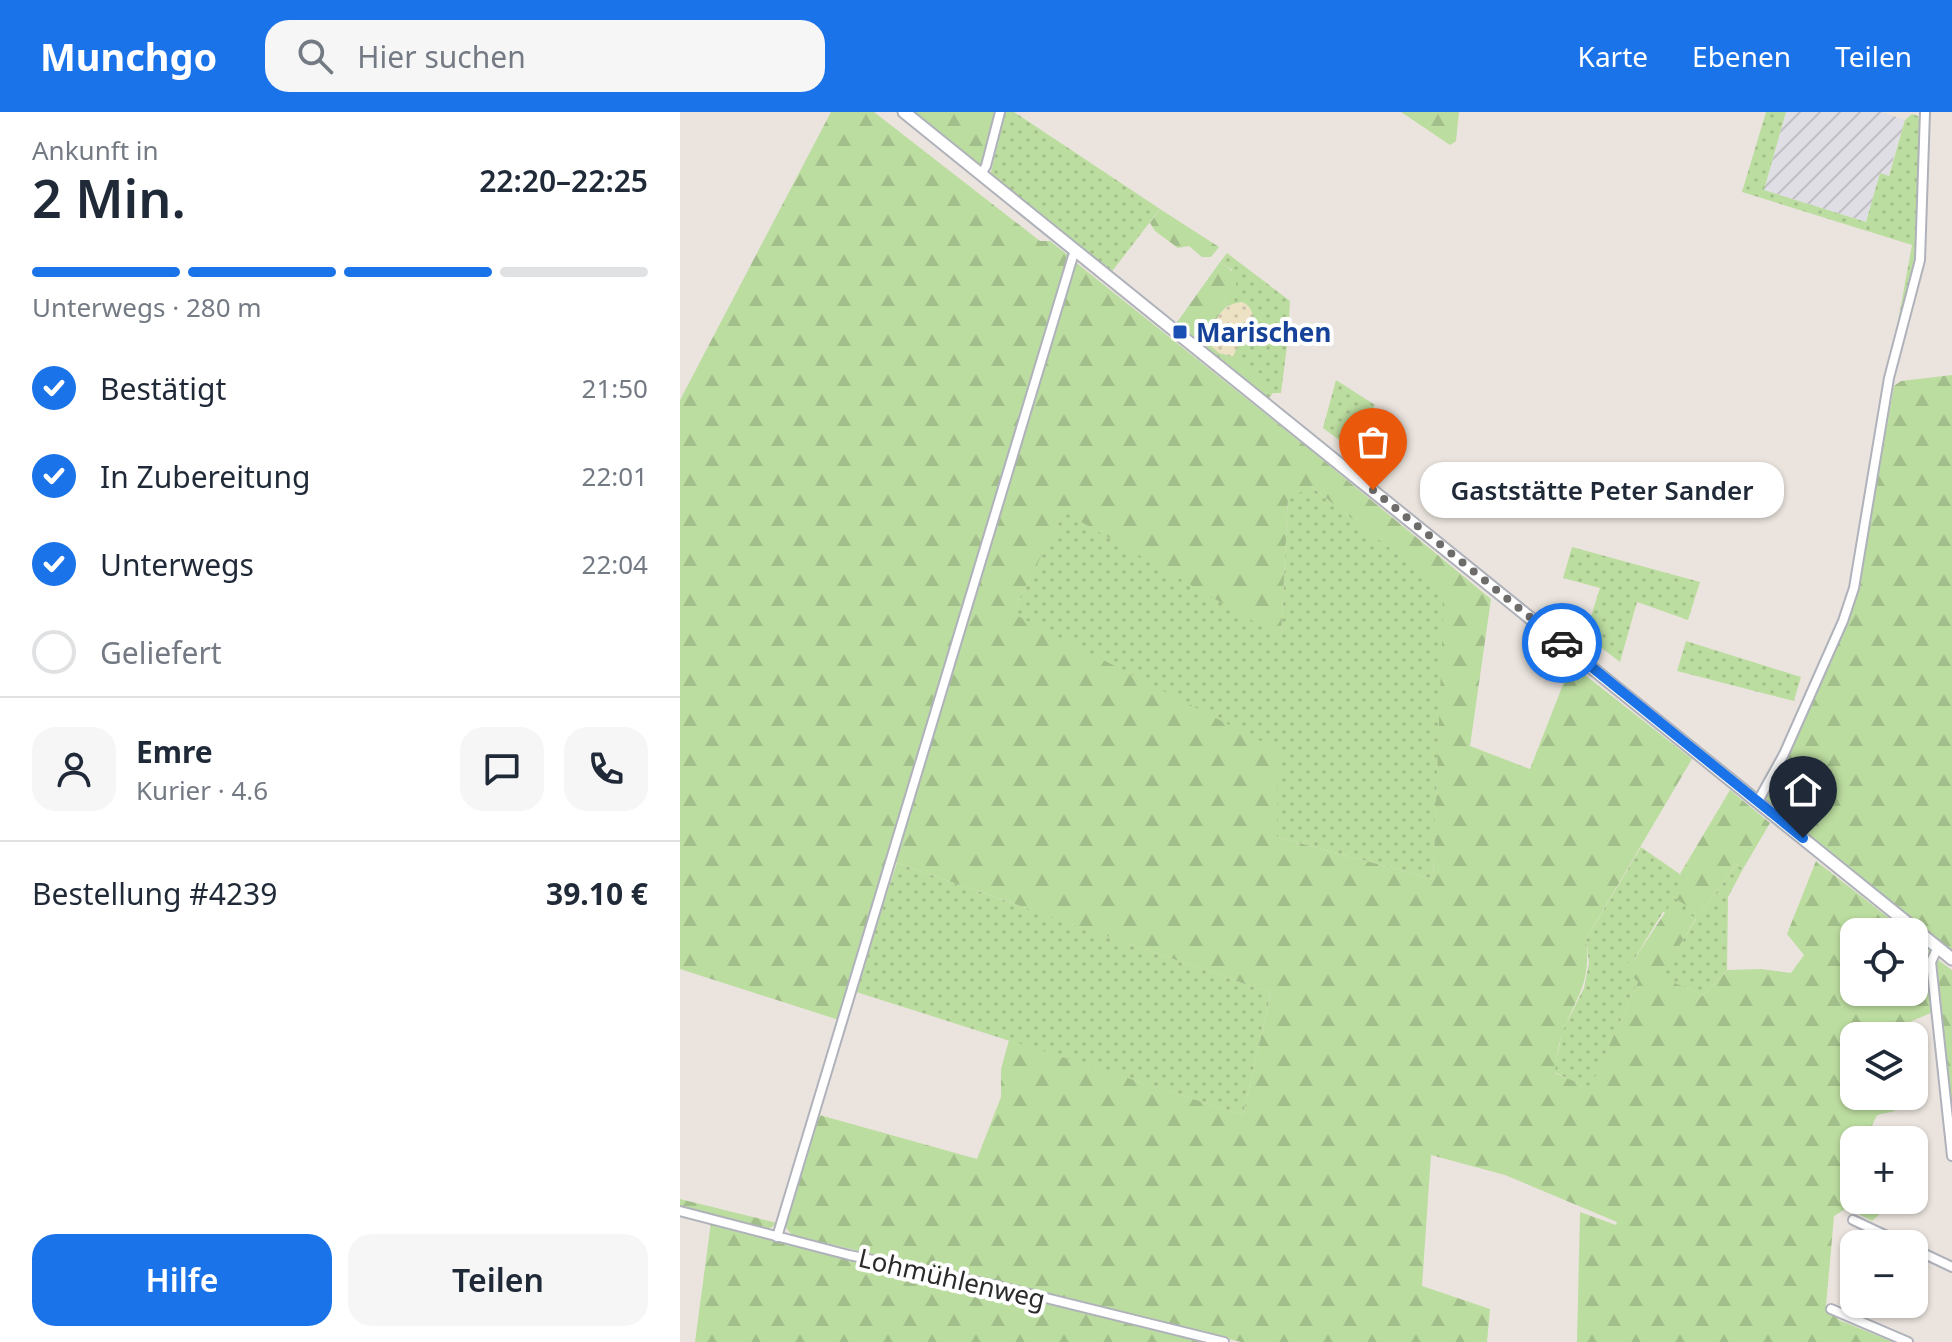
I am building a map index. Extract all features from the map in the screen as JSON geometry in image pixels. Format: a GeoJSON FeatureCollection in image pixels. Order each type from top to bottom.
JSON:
{"type":"FeatureCollection","features":[{"type":"Feature","properties":{"kind":"main road"},"geometry":{"type":"LineString","coordinates":[[904,112],[1952,959]]}},
{"type":"Feature","properties":{"kind":"street"},"geometry":{"type":"LineString","coordinates":[[981,174],[986,166],[1000,112]]}},
{"type":"Feature","properties":{"kind":"street"},"geometry":{"type":"LineString","coordinates":[[1758,801],[1790,741],[1843,621],[1854,588],[1889,378],[1920,260],[1925,112]]}},
{"type":"Feature","properties":{"kind":"street"},"geometry":{"type":"LineString","coordinates":[[777,1237],[1076,251]]}},
{"type":"Feature","properties":{"kind":"street"},"geometry":{"type":"LineString","coordinates":[[1938,947],[1931,962],[1952,1156]]}},
{"type":"Feature","properties":{"kind":"street","name":"Lohmühlenweg"},"geometry":{"type":"LineString","coordinates":[[680,1211],[849,1255],[993,1285],[1224,1342]]}},
{"type":"Feature","properties":{"kind":"street"},"geometry":{"type":"LineString","coordinates":[[1853,1220],[1874,1230]]}},
{"type":"Feature","properties":{"kind":"street"},"geometry":{"type":"LineString","coordinates":[[1928,1256],[1952,1267]]}},
{"type":"Feature","properties":{"kind":"street"},"geometry":{"type":"LineString","coordinates":[[1831,1309],[1908,1342]]}},
{"type":"Feature","properties":{"kind":"shaded area"},"geometry":{"type":"Polygon","coordinates":[[[1786,112],[1882,112],[1905,120],[1888,176],[1880,174],[1866,222],[1764,190],[1786,112]]]}},
{"type":"Feature","properties":{"kind":"green space"},"geometry":{"type":"Polygon","coordinates":[[[831,112],[874,112],[1040,241],[1050,241],[1069,256],[839,1020],[680,969],[680,400],[831,112]]]}},
{"type":"Feature","properties":{"kind":"green space"},"geometry":{"type":"Polygon","coordinates":[[[911,112],[998,112],[987,157],[979,167],[911,112]]]}},
{"type":"Feature","properties":{"kind":"green space"},"geometry":{"type":"Polygon","coordinates":[[[1005,112],[1014,112],[1160,209],[1110,274],[990,176],[1005,112]]]}},
{"type":"Feature","properties":{"kind":"green space"},"geometry":{"type":"Polygon","coordinates":[[[1401,112],[1459,112],[1456,141],[1450,145],[1401,112]]]}},
{"type":"Feature","properties":{"kind":"green space"},"geometry":{"type":"Polygon","coordinates":[[[1766,112],[1786,112],[1764,190],[1866,222],[1880,173],[1889,176],[1905,120],[1912,114],[1921,117],[1915,271],[1889,370],[1912,245],[1742,192],[1766,112]]]}},
{"type":"Feature","properties":{"kind":"green space"},"geometry":{"type":"Polygon","coordinates":[[[1160,209],[1219,247],[1211,257],[1202,257],[1189,246],[1178,248],[1155,231],[1150,223],[1160,209]]]}},
{"type":"Feature","properties":{"kind":"green space"},"geometry":{"type":"Polygon","coordinates":[[[1227,253],[1290,301],[1281,393],[1273,393],[1267,401],[1261,396],[1249,371],[1226,354],[1233,356],[1253,325],[1246,306],[1238,303],[1226,307],[1225,297],[1232,270],[1220,262],[1227,253]]]}},
{"type":"Feature","properties":{"kind":"green space"},"geometry":{"type":"Polygon","coordinates":[[[1074,261],[1491,599],[1470,746],[1530,769],[1571,664],[1692,759],[1586,939],[1585,977],[1562,1034],[1555,1073],[1590,1088],[1638,982],[1621,965],[1633,961],[1670,905],[1696,918],[1661,977],[1696,992],[1696,1002],[1727,970],[1761,969],[1791,973],[1804,955],[1787,934],[1816,861],[1889,918],[1840,918],[1840,1006],[1928,1006],[1928,973],[1933,1012],[1910,1022],[1840,1022],[1840,1110],[1895,1111],[1877,1115],[1873,1126],[1840,1126],[1840,1212],[1834,1216],[1826,1306],[1839,1320],[1893,1342],[1577,1342],[1580,1212],[1616,1225],[1617,1222],[1505,1175],[1431,1155],[1422,1286],[1490,1309],[1487,1342],[1241,1342],[792,1235],[783,1224],[816,1114],[977,1159],[1001,1097],[1001,1069],[1009,1040],[1243,1115],[1271,993],[894,862],[1074,261]],[[1312,487],[1288,498],[1281,637],[1064,512],[1012,613],[1278,750],[1277,837],[1433,879],[1444,591],[1312,487]]]}},
{"type":"Feature","properties":{"kind":"green space"},"geometry":{"type":"Polygon","coordinates":[[[1220,262],[1233,273],[1236,289],[1225,297],[1226,307],[1218,316],[1219,353],[1260,373],[1267,388],[1261,396],[1175,325],[1220,262]]]}},
{"type":"Feature","properties":{"kind":"green space"},"geometry":{"type":"Polygon","coordinates":[[[1952,375],[1952,955],[1928,935],[1928,918],[1907,918],[1765,801],[1856,599],[1894,386],[1901,381],[1952,375]]]}},
{"type":"Feature","properties":{"kind":"green space"},"geometry":{"type":"Polygon","coordinates":[[[1336,380],[1375,405],[1351,449],[1323,428],[1336,380]]]}},
{"type":"Feature","properties":{"kind":"green space"},"geometry":{"type":"Polygon","coordinates":[[[1312,487],[1445,591],[1433,879],[1277,837],[1012,613],[1064,511],[1281,636],[1288,497],[1312,487]]]}},
{"type":"Feature","properties":{"kind":"green space"},"geometry":{"type":"Polygon","coordinates":[[[1572,547],[1700,582],[1688,620],[1637,602],[1620,662],[1585,635],[1600,588],[1563,578],[1572,547]]]}},
{"type":"Feature","properties":{"kind":"green space"},"geometry":{"type":"Polygon","coordinates":[[[1686,641],[1801,677],[1794,701],[1677,671],[1686,641]]]}},
{"type":"Feature","properties":{"kind":"green space"},"geometry":{"type":"Polygon","coordinates":[[[1730,790],[1770,823],[1743,869],[1737,864],[1700,914],[1673,897],[1684,878],[1680,874],[1730,790]]]}},
{"type":"Feature","properties":{"kind":"green space"},"geometry":{"type":"Polygon","coordinates":[[[1641,847],[1684,877],[1700,914],[1737,864],[1743,869],[1728,897],[1727,970],[1695,1003],[1696,992],[1660,977],[1696,919],[1663,912],[1633,961],[1638,982],[1590,1089],[1554,1072],[1562,1032],[1584,988],[1589,963],[1586,939],[1641,847]]]}},
{"type":"Feature","properties":{"kind":"green space"},"geometry":{"type":"Polygon","coordinates":[[[897,863],[1271,993],[1243,1115],[853,991],[897,863]]]}},
{"type":"Feature","properties":{"kind":"green space"},"geometry":{"type":"Polygon","coordinates":[[[1938,960],[1952,970],[1952,1134],[1933,968],[1938,960]]]}},
{"type":"Feature","properties":{"kind":"green space"},"geometry":{"type":"Polygon","coordinates":[[[680,1199],[777,1223],[768,1230],[680,1209],[680,1199]]]}},
{"type":"Feature","properties":{"kind":"green space"},"geometry":{"type":"Polygon","coordinates":[[[1859,1214],[1880,1214],[1872,1221],[1859,1214]]]}},
{"type":"Feature","properties":{"kind":"green space"},"geometry":{"type":"Polygon","coordinates":[[[711,1222],[1209,1342],[695,1342],[711,1222]]]}},
{"type":"Feature","properties":{"kind":"sand"},"geometry":{"type":"Polygon","coordinates":[[[1242,302],[1252,311],[1253,325],[1233,356],[1219,353],[1210,345],[1214,323],[1222,311],[1242,302]]]}},
{"type":"Feature","properties":{"kind":"way so far"},"geometry":{"type":"LineString","coordinates":[[1373,490],[1562,643]]}},
{"type":"Feature","properties":{"kind":"place","name":"Marischen"},"geometry":{"type":"Point","coordinates":[1180,332]}},
{"type":"Feature","properties":{"kind":"place","name":"Gaststätte Peter Sander"},"geometry":{"type":"Point","coordinates":[1373,490]}},
{"type":"Feature","properties":{"kind":"route"},"geometry":{"type":"LineString","coordinates":[[1562,643],[1803,838]]}}]}
